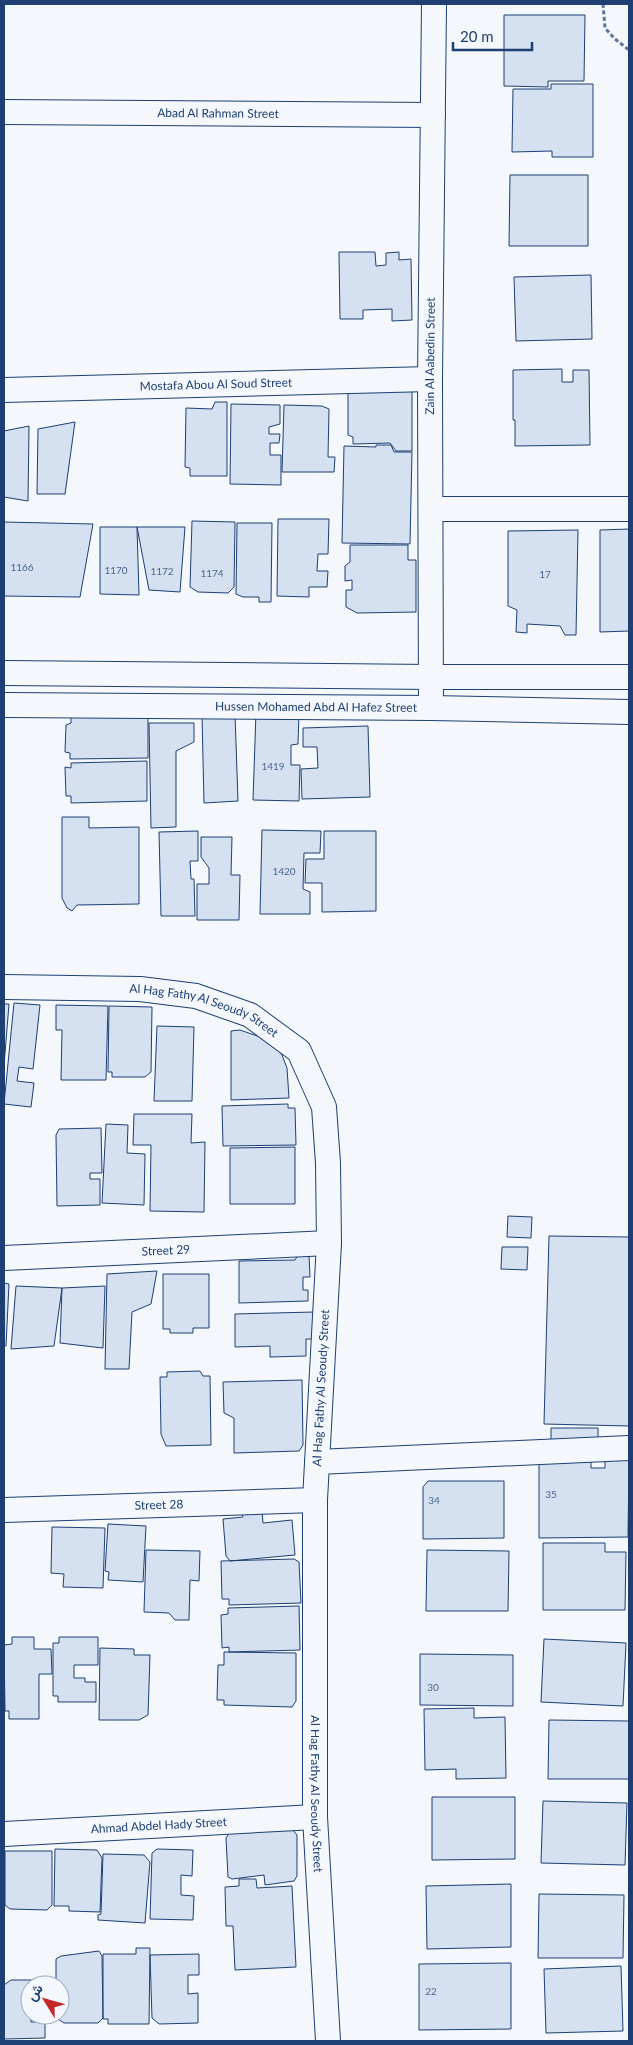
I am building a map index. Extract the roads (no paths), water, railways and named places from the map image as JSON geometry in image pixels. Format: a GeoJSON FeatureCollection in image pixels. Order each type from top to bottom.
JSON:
{"type":"FeatureCollection","features":[{"type":"Feature","properties":{"kind":"street","name":"Zain Al Aabedin Street"},"geometry":{"type":"LineString","coordinates":[[431,708],[430,379],[434,4]]}},
{"type":"Feature","properties":{"kind":"street","name":"Abad Al Rahman Street"},"geometry":{"type":"LineString","coordinates":[[4,112],[433,115]]}},
{"type":"Feature","properties":{"kind":"street","name":"Mostafa Abou Al Soud Street"},"geometry":{"type":"LineString","coordinates":[[4,390],[430,379]]}},
{"type":"Feature","properties":{"kind":"street"},"geometry":{"type":"LineString","coordinates":[[431,509],[629,508]]}},
{"type":"Feature","properties":{"kind":"street"},"geometry":{"type":"LineString","coordinates":[[4,673],[431,677],[629,676]]}},
{"type":"Feature","properties":{"kind":"street","name":"Hussen Mohamed Abd Al Hafez Street"},"geometry":{"type":"LineString","coordinates":[[4,705],[431,708],[629,712]]}},
{"type":"Feature","properties":{"kind":"street","name":"Al Hag Fathy Al Seoudy Street"},"geometry":{"type":"LineString","coordinates":[[4,987],[140,989],[196,996],[250,1015],[299,1051],[324,1107],[328,1163],[329,1243],[315,1500],[315,1817],[328,2041]]}},
{"type":"Feature","properties":{"kind":"street","name":"Street 29"},"geometry":{"type":"LineString","coordinates":[[4,1258],[329,1243]]}},
{"type":"Feature","properties":{"kind":"street"},"geometry":{"type":"LineString","coordinates":[[317,1462],[629,1448]]}},
{"type":"Feature","properties":{"kind":"street","name":"Street 28"},"geometry":{"type":"LineString","coordinates":[[4,1510],[315,1500]]}},
{"type":"Feature","properties":{"kind":"street","name":"Ahmad Abdel Hady Street"},"geometry":{"type":"LineString","coordinates":[[4,1834],[315,1817]]}}]}
